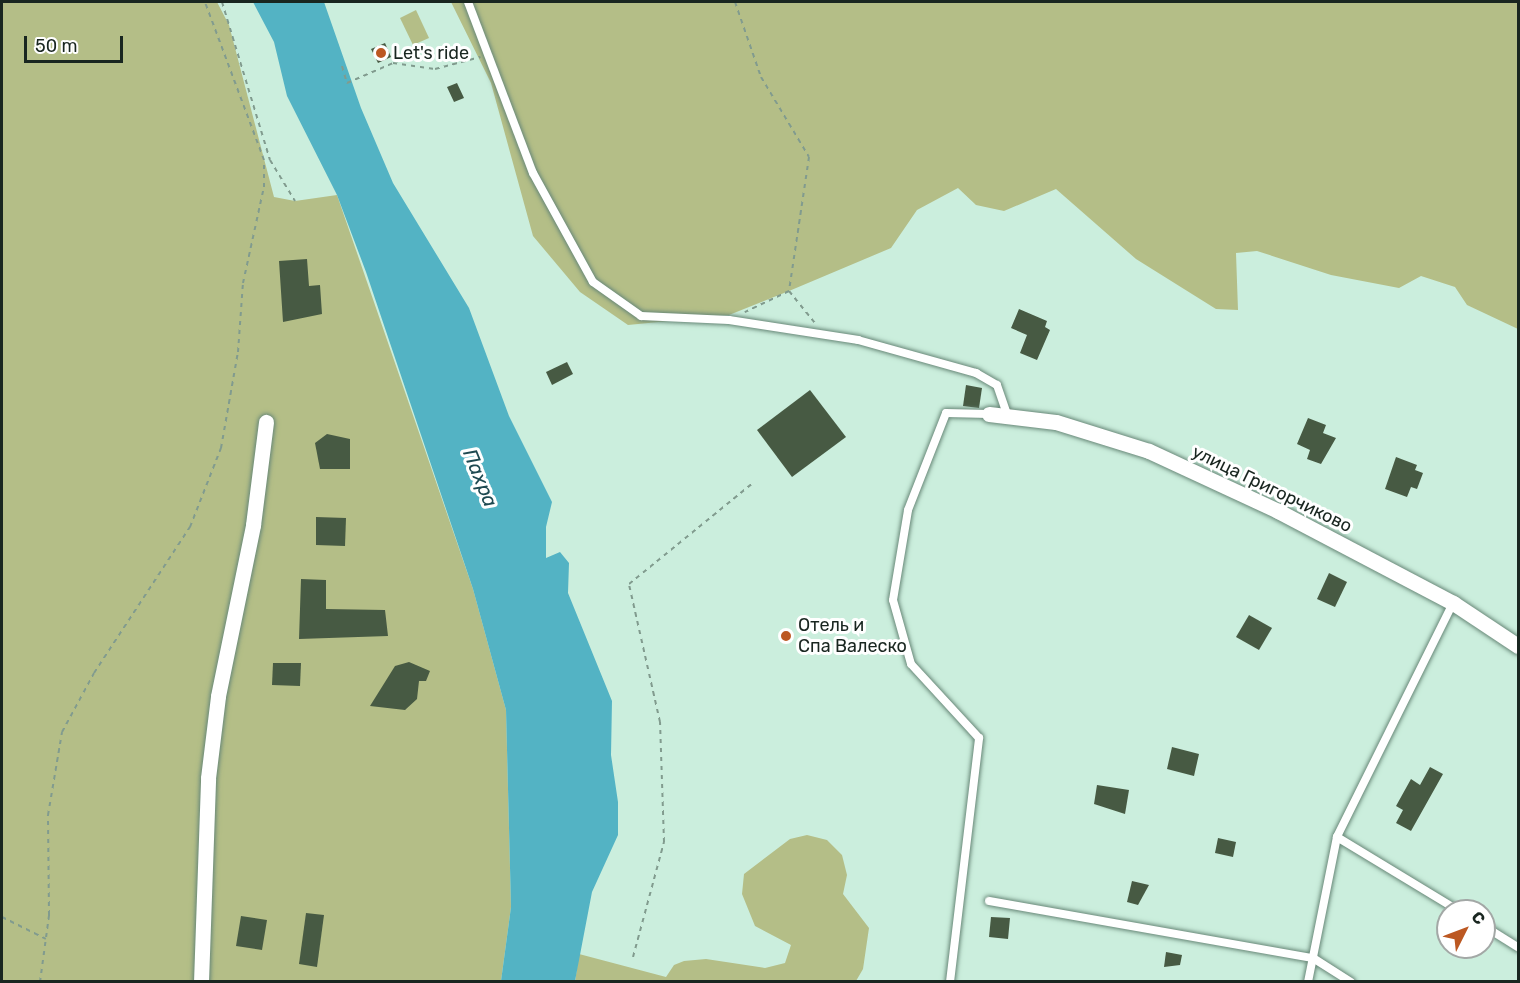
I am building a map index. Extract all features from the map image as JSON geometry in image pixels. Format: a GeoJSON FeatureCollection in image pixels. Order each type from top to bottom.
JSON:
{"type":"FeatureCollection","features":[{"type":"Feature","properties":{"kind":"street","name":"улица Григорчиково"},"geometry":{"type":"LineString","coordinates":[[989,414],[1007,414],[1056,422],[1149,451],[1278,511],[1453,603],[1518,646]]}},
{"type":"Feature","properties":{"kind":"street"},"geometry":{"type":"LineString","coordinates":[[201,981],[208,778],[218,696],[253,525],[266,422]]}},
{"type":"Feature","properties":{"kind":"lane"},"geometry":{"type":"LineString","coordinates":[[468,2],[533,173],[593,282],[641,316],[729,320],[822,334],[976,372],[997,385],[1007,414]]}},
{"type":"Feature","properties":{"kind":"lane"},"geometry":{"type":"LineString","coordinates":[[950,981],[979,738],[911,664],[893,600],[909,510],[946,413],[989,414]]}},
{"type":"Feature","properties":{"kind":"lane"},"geometry":{"type":"LineString","coordinates":[[1308,981],[1338,837],[1453,603]]}},
{"type":"Feature","properties":{"kind":"lane"},"geometry":{"type":"LineString","coordinates":[[1338,837],[1439,899]]}},
{"type":"Feature","properties":{"kind":"lane"},"geometry":{"type":"LineString","coordinates":[[989,901],[1313,958],[1351,981]]}},
{"type":"Feature","properties":{"kind":"lane"},"geometry":{"type":"LineString","coordinates":[[1496,933],[1518,947]]}},
{"type":"Feature","properties":{"kind":"path"},"geometry":{"type":"LineString","coordinates":[[40,981],[46,939],[48,815],[63,732],[94,673],[190,527],[221,448],[232,384],[264,160],[205,2]]}},
{"type":"Feature","properties":{"kind":"path"},"geometry":{"type":"LineString","coordinates":[[222,2],[270,160],[295,201]]}},
{"type":"Feature","properties":{"kind":"path"},"geometry":{"type":"LineString","coordinates":[[735,2],[761,77],[809,157],[789,291]]}},
{"type":"Feature","properties":{"kind":"path"},"geometry":{"type":"LineString","coordinates":[[342,66],[347,83],[393,63],[435,69],[480,57]]}},
{"type":"Feature","properties":{"kind":"path"},"geometry":{"type":"LineString","coordinates":[[729,320],[789,291]]}},
{"type":"Feature","properties":{"kind":"path"},"geometry":{"type":"LineString","coordinates":[[789,291],[807,308],[822,334]]}},
{"type":"Feature","properties":{"kind":"path"},"geometry":{"type":"LineString","coordinates":[[633,957],[664,843],[660,722],[629,584],[753,483]]}},
{"type":"Feature","properties":{"kind":"path"},"geometry":{"type":"LineString","coordinates":[[2,917],[46,939]]}},
{"type":"Feature","properties":{"kind":"green space"},"geometry":{"type":"Polygon","coordinates":[[[2,2],[217,2],[229,25],[274,197],[295,201],[337,195],[473,589],[506,710],[511,907],[501,981],[2,982],[2,2]]]}},
{"type":"Feature","properties":{"kind":"green space"},"geometry":{"type":"Polygon","coordinates":[[[451,2],[1518,2],[1518,329],[1467,305],[1455,287],[1421,276],[1399,288],[1331,275],[1257,251],[1236,253],[1238,310],[1216,309],[1136,259],[1056,189],[1004,211],[976,205],[958,188],[917,210],[891,248],[789,291],[729,315],[628,325],[580,292],[533,236],[491,83],[451,2]]]}},
{"type":"Feature","properties":{"kind":"green space"},"geometry":{"type":"Polygon","coordinates":[[[416,10],[429,38],[413,45],[400,18],[416,10]]]}},
{"type":"Feature","properties":{"kind":"green space"},"geometry":{"type":"Polygon","coordinates":[[[807,835],[827,840],[842,855],[847,875],[843,894],[869,928],[863,969],[856,981],[575,982],[579,954],[666,977],[674,965],[684,961],[706,959],[765,968],[785,963],[791,945],[755,926],[742,894],[744,874],[790,839],[807,835]]]}},
{"type":"Feature","properties":{"kind":"water","name":"Пахра"},"geometry":{"type":"Polygon","coordinates":[[[253,2],[324,2],[361,108],[393,183],[469,308],[509,416],[552,502],[546,527],[546,558],[560,552],[569,563],[568,593],[612,701],[611,755],[618,802],[618,835],[592,892],[575,981],[501,981],[511,907],[506,710],[473,589],[366,272],[337,195],[287,96],[274,42],[253,2]]]}},
{"type":"Feature","properties":{"kind":"building","name":"Let's ride"},"geometry":{"type":"Polygon","coordinates":[[[385,43],[391,57],[378,63],[371,49],[385,43]]]}},
{"type":"Feature","properties":{"kind":"building"},"geometry":{"type":"Polygon","coordinates":[[[457,83],[464,98],[454,102],[447,87],[457,83]]]}},
{"type":"Feature","properties":{"kind":"building"},"geometry":{"type":"Polygon","coordinates":[[[307,259],[309,286],[320,285],[322,314],[283,322],[279,261],[307,259]]]}},
{"type":"Feature","properties":{"kind":"building"},"geometry":{"type":"Polygon","coordinates":[[[1019,309],[1047,321],[1045,327],[1050,330],[1037,360],[1020,353],[1027,335],[1011,328],[1019,309]]]}},
{"type":"Feature","properties":{"kind":"building"},"geometry":{"type":"Polygon","coordinates":[[[567,362],[573,374],[552,385],[546,372],[567,362]]]}},
{"type":"Feature","properties":{"kind":"building"},"geometry":{"type":"Polygon","coordinates":[[[966,385],[982,388],[979,408],[963,406],[966,385]]]}},
{"type":"Feature","properties":{"kind":"building"},"geometry":{"type":"Polygon","coordinates":[[[810,390],[846,437],[792,477],[757,430],[810,390]]]}},
{"type":"Feature","properties":{"kind":"building"},"geometry":{"type":"Polygon","coordinates":[[[1308,418],[1326,425],[1323,433],[1336,438],[1321,464],[1307,459],[1310,450],[1297,444],[1308,418]]]}},
{"type":"Feature","properties":{"kind":"building"},"geometry":{"type":"Polygon","coordinates":[[[327,434],[350,439],[350,469],[320,469],[315,443],[327,434]]]}},
{"type":"Feature","properties":{"kind":"building"},"geometry":{"type":"Polygon","coordinates":[[[1396,457],[1417,465],[1415,470],[1423,473],[1417,489],[1411,487],[1407,497],[1385,489],[1396,457]]]}},
{"type":"Feature","properties":{"kind":"building"},"geometry":{"type":"Polygon","coordinates":[[[316,517],[346,518],[345,546],[316,545],[316,517]]]}},
{"type":"Feature","properties":{"kind":"building"},"geometry":{"type":"Polygon","coordinates":[[[1329,573],[1347,582],[1335,607],[1317,599],[1329,573]]]}},
{"type":"Feature","properties":{"kind":"building"},"geometry":{"type":"Polygon","coordinates":[[[301,579],[326,580],[326,609],[385,610],[388,636],[299,639],[301,579]]]}},
{"type":"Feature","properties":{"kind":"building"},"geometry":{"type":"Polygon","coordinates":[[[1249,615],[1272,628],[1259,650],[1236,637],[1249,615]]]}},
{"type":"Feature","properties":{"kind":"building"},"geometry":{"type":"Polygon","coordinates":[[[409,662],[430,671],[426,681],[419,681],[417,699],[405,710],[370,706],[395,666],[409,662]]]}},
{"type":"Feature","properties":{"kind":"building"},"geometry":{"type":"Polygon","coordinates":[[[273,663],[301,663],[300,686],[272,685],[273,663]]]}},
{"type":"Feature","properties":{"kind":"building"},"geometry":{"type":"Polygon","coordinates":[[[1172,747],[1199,754],[1194,776],[1167,769],[1172,747]]]}},
{"type":"Feature","properties":{"kind":"building"},"geometry":{"type":"Polygon","coordinates":[[[1430,767],[1443,774],[1411,831],[1396,823],[1403,810],[1396,806],[1411,779],[1420,785],[1430,767]]]}},
{"type":"Feature","properties":{"kind":"building"},"geometry":{"type":"Polygon","coordinates":[[[1097,785],[1129,790],[1125,814],[1094,804],[1097,785]]]}},
{"type":"Feature","properties":{"kind":"building"},"geometry":{"type":"Polygon","coordinates":[[[1218,838],[1236,842],[1233,857],[1215,853],[1218,838]]]}},
{"type":"Feature","properties":{"kind":"building"},"geometry":{"type":"Polygon","coordinates":[[[1132,881],[1149,885],[1138,905],[1127,902],[1132,881]]]}},
{"type":"Feature","properties":{"kind":"building"},"geometry":{"type":"Polygon","coordinates":[[[306,913],[324,915],[317,967],[299,964],[306,913]]]}},
{"type":"Feature","properties":{"kind":"building"},"geometry":{"type":"Polygon","coordinates":[[[241,916],[267,920],[262,950],[236,946],[241,916]]]}},
{"type":"Feature","properties":{"kind":"building"},"geometry":{"type":"Polygon","coordinates":[[[991,917],[1010,918],[1008,939],[989,937],[991,917]]]}},
{"type":"Feature","properties":{"kind":"building"},"geometry":{"type":"Polygon","coordinates":[[[1166,952],[1182,955],[1180,965],[1164,967],[1166,952]]]}},
{"type":"Feature","properties":{"kind":"place","name":"Let's ride"},"geometry":{"type":"Point","coordinates":[381,53]}},
{"type":"Feature","properties":{"kind":"place","name":"Отель и Спа Валеско"},"geometry":{"type":"Point","coordinates":[786,636]}}]}
